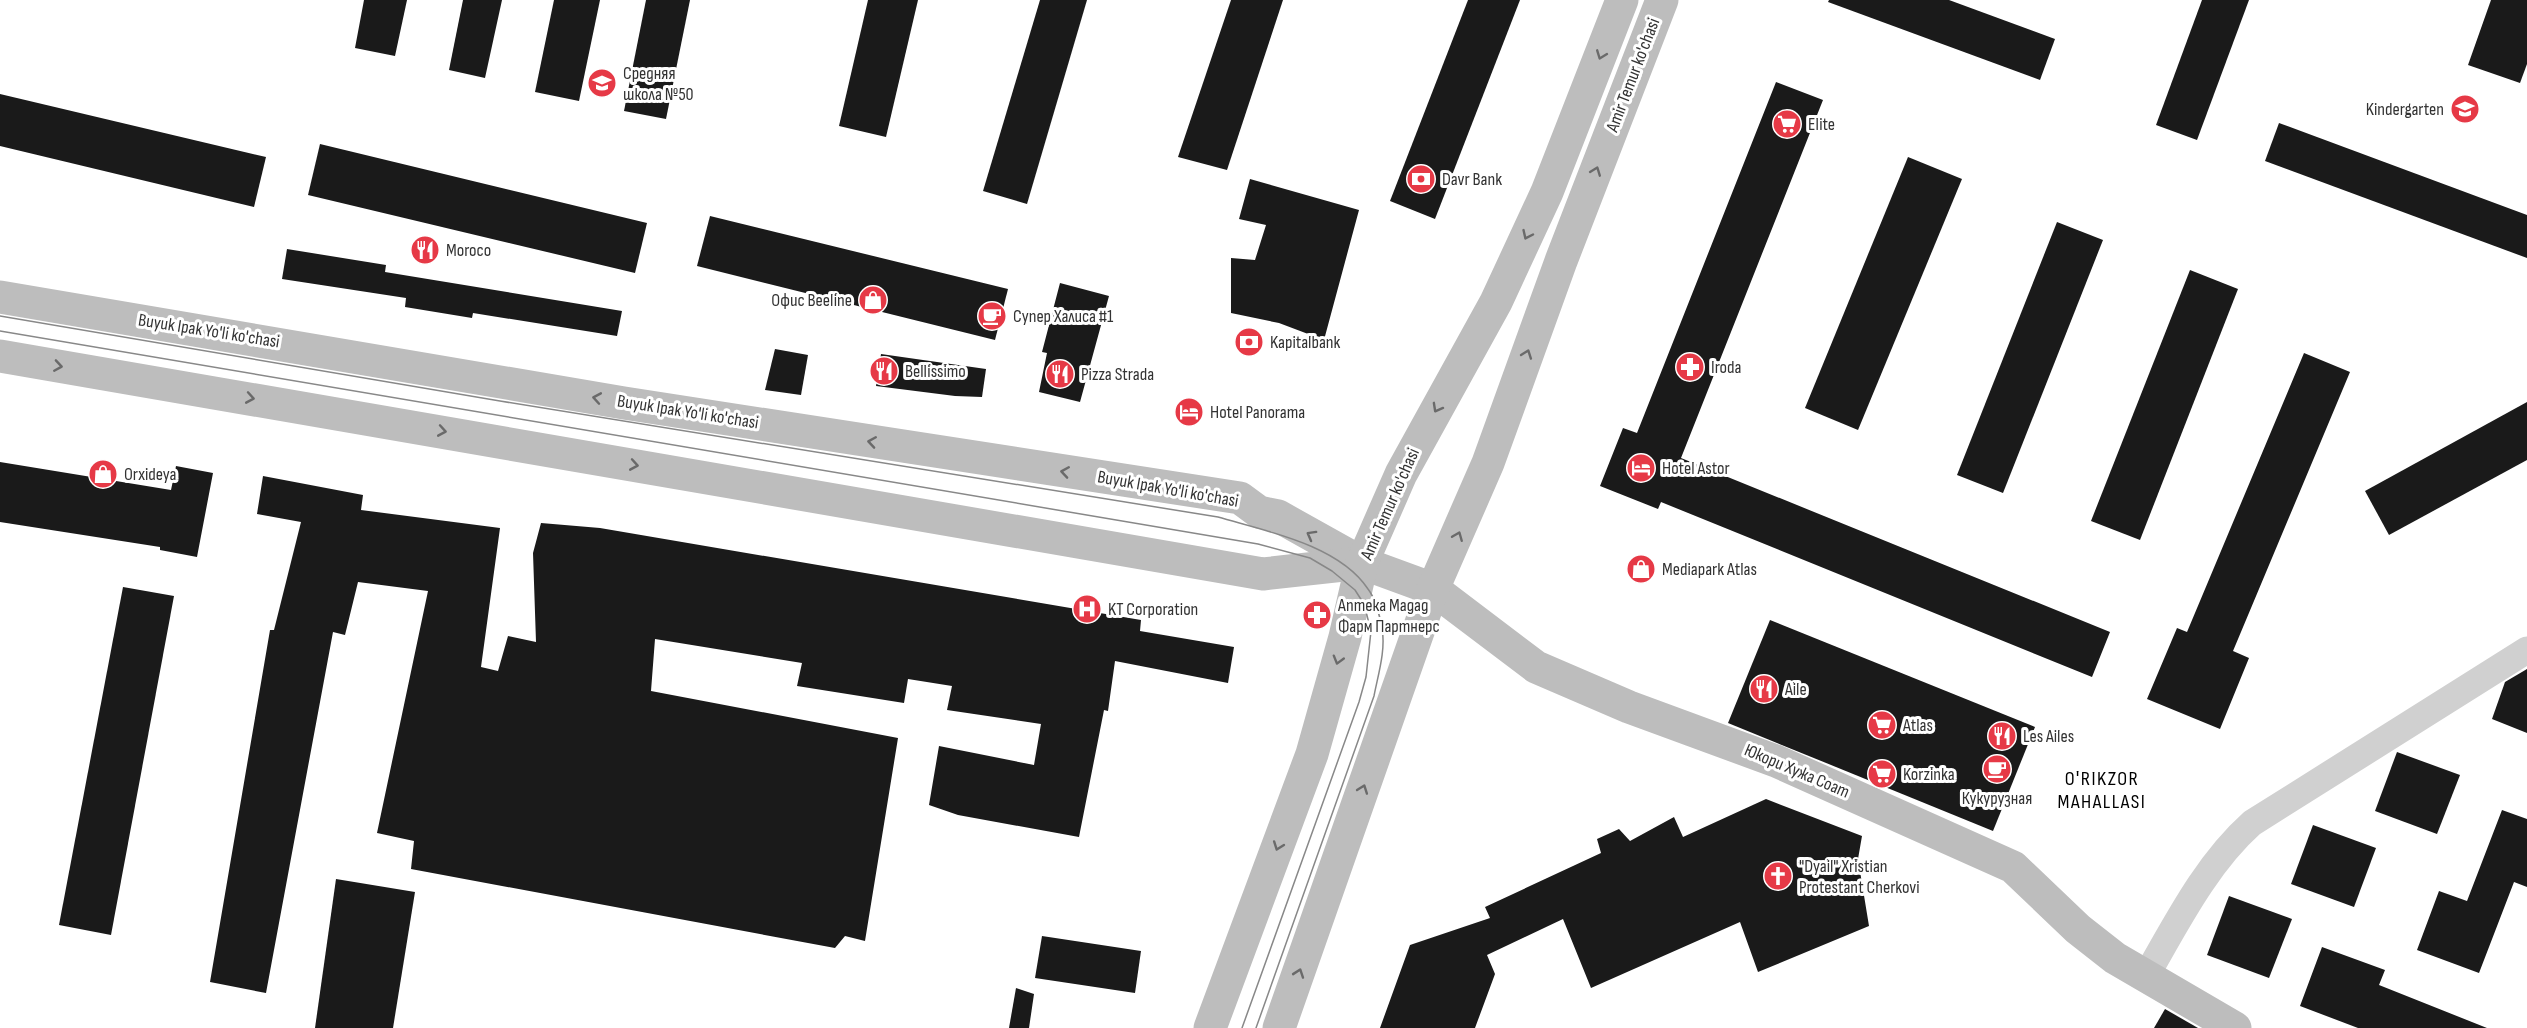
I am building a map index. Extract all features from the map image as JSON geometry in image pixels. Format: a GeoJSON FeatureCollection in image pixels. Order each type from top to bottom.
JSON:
{"type":"FeatureCollection","features":[{"type":"Feature","properties":{"kind":"main road","name":"Amir Temur ko'chasi"},"geometry":{"type":"LineString","coordinates":[[1210,1028],[1312,754],[1345,638],[1362,563],[1401,474],[1496,302],[1547,192],[1622,0]]}},
{"type":"Feature","properties":{"kind":"main road","name":"Amir Temur ko'chasi"},"geometry":{"type":"LineString","coordinates":[[1279,1028],[1434,589],[1488,464],[1561,261],[1662,0]]}},
{"type":"Feature","properties":{"kind":"main road","name":"Buyuk Ipak Yo'li ko'chasi"},"geometry":{"type":"LineString","coordinates":[[0,297],[624,403],[1240,498],[1259,512],[1278,516],[1362,563],[1434,589]]}},
{"type":"Feature","properties":{"kind":"main road","name":"Buyuk Ipak Yo'li ko'chasi"},"geometry":{"type":"LineString","coordinates":[[0,356],[1263,574],[1362,563]]}},
{"type":"Feature","properties":{"kind":"main road","name":"Юкори Хужа Соат"},"geometry":{"type":"LineString","coordinates":[[1434,589],[1536,667],[1629,707],[1776,761],[1955,839],[2013,867],[2078,929],[2115,958],[2235,1028]]}},
{"type":"Feature","properties":{"kind":"street"},"geometry":{"type":"LineString","coordinates":[[2146,976],[2207,876],[2234,840],[2252,824],[2527,650]]}},
{"type":"Feature","properties":{"kind":"building"},"geometry":{"type":"Polygon","coordinates":[[[364,0],[407,0],[395,56],[355,48],[364,0]]]}},
{"type":"Feature","properties":{"kind":"building"},"geometry":{"type":"Polygon","coordinates":[[[463,0],[502,0],[485,78],[449,70],[463,0]]]}},
{"type":"Feature","properties":{"kind":"building"},"geometry":{"type":"Polygon","coordinates":[[[554,0],[600,0],[579,101],[535,92],[554,0]]]}},
{"type":"Feature","properties":{"kind":"building"},"geometry":{"type":"Polygon","coordinates":[[[646,0],[690,0],[666,119],[624,111],[646,0]]]}},
{"type":"Feature","properties":{"kind":"building"},"geometry":{"type":"Polygon","coordinates":[[[868,0],[918,0],[886,137],[839,126],[868,0]]]}},
{"type":"Feature","properties":{"kind":"building"},"geometry":{"type":"Polygon","coordinates":[[[1040,0],[1087,0],[1027,204],[983,191],[1040,0]]]}},
{"type":"Feature","properties":{"kind":"building"},"geometry":{"type":"Polygon","coordinates":[[[1231,0],[1283,0],[1227,170],[1178,157],[1231,0]]]}},
{"type":"Feature","properties":{"kind":"building"},"geometry":{"type":"Polygon","coordinates":[[[1468,0],[1520,0],[1435,219],[1390,201],[1468,0]]]}},
{"type":"Feature","properties":{"kind":"building"},"geometry":{"type":"Polygon","coordinates":[[[1829,0],[1949,0],[2055,39],[2040,80],[1828,2],[1829,0]]]}},
{"type":"Feature","properties":{"kind":"building"},"geometry":{"type":"Polygon","coordinates":[[[2202,0],[2249,0],[2197,140],[2156,125],[2202,0]]]}},
{"type":"Feature","properties":{"kind":"building"},"geometry":{"type":"Polygon","coordinates":[[[2491,0],[2527,0],[2527,64],[2520,83],[2468,65],[2491,0]]]}},
{"type":"Feature","properties":{"kind":"building"},"geometry":{"type":"Polygon","coordinates":[[[1776,82],[1823,100],[1681,458],[2110,632],[2092,677],[1661,502],[1658,509],[1600,486],[1623,428],[1637,433],[1776,82]]]}},
{"type":"Feature","properties":{"kind":"building"},"geometry":{"type":"Polygon","coordinates":[[[0,94],[266,157],[254,207],[0,146],[0,94]]]}},
{"type":"Feature","properties":{"kind":"building"},"geometry":{"type":"Polygon","coordinates":[[[2279,123],[2527,215],[2527,258],[2265,161],[2279,123]]]}},
{"type":"Feature","properties":{"kind":"building"},"geometry":{"type":"Polygon","coordinates":[[[320,144],[647,223],[635,273],[308,195],[320,144]]]}},
{"type":"Feature","properties":{"kind":"building"},"geometry":{"type":"Polygon","coordinates":[[[1908,157],[1962,179],[1858,430],[1805,408],[1908,157]]]}},
{"type":"Feature","properties":{"kind":"building"},"geometry":{"type":"Polygon","coordinates":[[[1250,179],[1359,210],[1324,340],[1279,323],[1231,313],[1231,258],[1255,260],[1266,225],[1239,219],[1250,179]]]}},
{"type":"Feature","properties":{"kind":"building"},"geometry":{"type":"Polygon","coordinates":[[[710,216],[1008,289],[995,340],[697,266],[710,216]]]}},
{"type":"Feature","properties":{"kind":"building"},"geometry":{"type":"Polygon","coordinates":[[[2057,222],[2103,240],[2003,493],[1957,475],[2057,222]]]}},
{"type":"Feature","properties":{"kind":"building"},"geometry":{"type":"Polygon","coordinates":[[[287,249],[386,265],[385,272],[622,311],[617,336],[473,313],[472,318],[405,307],[406,298],[282,279],[287,249]]]}},
{"type":"Feature","properties":{"kind":"building"},"geometry":{"type":"Polygon","coordinates":[[[2190,270],[2238,289],[2140,540],[2091,521],[2190,270]]]}},
{"type":"Feature","properties":{"kind":"building"},"geometry":{"type":"Polygon","coordinates":[[[1060,283],[1109,296],[1080,402],[1039,392],[1047,353],[1042,352],[1060,283]]]}},
{"type":"Feature","properties":{"kind":"building"},"geometry":{"type":"Polygon","coordinates":[[[775,349],[808,355],[801,395],[765,390],[775,349]]]}},
{"type":"Feature","properties":{"kind":"building"},"geometry":{"type":"Polygon","coordinates":[[[2304,353],[2350,372],[2233,651],[2249,658],[2220,729],[2147,699],[2177,628],[2187,632],[2304,353]]]}},
{"type":"Feature","properties":{"kind":"building"},"geometry":{"type":"Polygon","coordinates":[[[881,354],[986,369],[982,397],[876,386],[881,354]]]}},
{"type":"Feature","properties":{"kind":"building"},"geometry":{"type":"Polygon","coordinates":[[[2527,402],[2527,460],[2389,535],[2365,491],[2527,402]]]}},
{"type":"Feature","properties":{"kind":"building"},"geometry":{"type":"Polygon","coordinates":[[[0,462],[171,490],[176,466],[213,473],[197,557],[160,550],[160,547],[0,522],[0,462]]]}},
{"type":"Feature","properties":{"kind":"building"},"geometry":{"type":"Polygon","coordinates":[[[263,476],[363,495],[361,510],[500,528],[481,667],[498,671],[508,636],[536,642],[533,553],[541,523],[600,528],[1141,620],[1140,631],[1234,647],[1228,683],[1115,661],[1108,711],[1104,710],[1079,837],[958,815],[929,805],[939,746],[1034,765],[1041,724],[947,710],[952,686],[908,679],[904,703],[797,686],[802,663],[655,639],[651,691],[898,738],[865,941],[845,936],[835,948],[411,869],[414,841],[377,833],[428,591],[358,582],[345,635],[333,632],[266,993],[210,982],[270,630],[274,630],[301,522],[257,514],[263,476]]]}},
{"type":"Feature","properties":{"kind":"building"},"geometry":{"type":"Polygon","coordinates":[[[123,587],[174,596],[111,935],[59,925],[123,587]]]}},
{"type":"Feature","properties":{"kind":"building","name":"Atlas"},"geometry":{"type":"Polygon","coordinates":[[[1770,620],[2035,727],[1993,831],[1728,723],[1770,620]]]}},
{"type":"Feature","properties":{"kind":"building"},"geometry":{"type":"Polygon","coordinates":[[[2527,669],[2527,733],[2492,719],[2505,682],[2527,669]]]}},
{"type":"Feature","properties":{"kind":"building"},"geometry":{"type":"Polygon","coordinates":[[[2397,752],[2460,775],[2437,834],[2375,811],[2397,752]]]}},
{"type":"Feature","properties":{"kind":"building"},"geometry":{"type":"Polygon","coordinates":[[[1766,799],[1862,836],[1858,859],[1869,926],[1758,972],[1740,922],[1591,988],[1563,919],[1487,955],[1495,974],[1475,1028],[1380,1028],[1410,945],[1490,918],[1485,907],[1601,853],[1597,839],[1619,829],[1630,841],[1674,817],[1683,837],[1766,799]]]}},
{"type":"Feature","properties":{"kind":"building"},"geometry":{"type":"Polygon","coordinates":[[[2502,810],[2527,819],[2527,887],[2514,882],[2479,973],[2417,950],[2439,891],[2467,901],[2502,810]]]}},
{"type":"Feature","properties":{"kind":"building"},"geometry":{"type":"Polygon","coordinates":[[[2313,825],[2376,848],[2354,907],[2291,884],[2313,825]]]}},
{"type":"Feature","properties":{"kind":"building"},"geometry":{"type":"Polygon","coordinates":[[[336,879],[415,892],[393,1028],[315,1028],[336,879]]]}},
{"type":"Feature","properties":{"kind":"building"},"geometry":{"type":"Polygon","coordinates":[[[2229,896],[2292,919],[2269,978],[2207,955],[2229,896]]]}},
{"type":"Feature","properties":{"kind":"building"},"geometry":{"type":"Polygon","coordinates":[[[1042,936],[1141,951],[1135,993],[1035,978],[1042,936]]]}},
{"type":"Feature","properties":{"kind":"building"},"geometry":{"type":"Polygon","coordinates":[[[2322,947],[2385,970],[2379,985],[2487,1028],[2358,1028],[2300,1006],[2322,947]]]}},
{"type":"Feature","properties":{"kind":"building"},"geometry":{"type":"Polygon","coordinates":[[[1016,988],[1034,994],[1029,1028],[1009,1028],[1016,988]]]}},
{"type":"Feature","properties":{"kind":"building"},"geometry":{"type":"Polygon","coordinates":[[[2165,1009],[2198,1028],[2154,1028],[2165,1009]]]}},
{"type":"Feature","properties":{"kind":"tram line"},"geometry":{"type":"LineString","coordinates":[[0,316],[500,401],[1218,517],[1279,534],[1339,561],[1355,574],[1371,593],[1377,608],[1383,636],[1379,671],[1374,696],[1256,1028]]}},
{"type":"Feature","properties":{"kind":"tram line"},"geometry":{"type":"LineString","coordinates":[[0,331],[1258,544],[1310,558],[1332,571],[1355,590],[1364,604],[1371,631],[1366,677],[1242,1028]]}},
{"type":"Feature","properties":{"kind":"place","name":"Средняя школа №50"},"geometry":{"type":"Point","coordinates":[602,83]}},
{"type":"Feature","properties":{"kind":"place","name":"Kindergarten"},"geometry":{"type":"Point","coordinates":[2465,109]}},
{"type":"Feature","properties":{"kind":"place","name":"Elite"},"geometry":{"type":"Point","coordinates":[1787,124]}},
{"type":"Feature","properties":{"kind":"place","name":"Davr Bank"},"geometry":{"type":"Point","coordinates":[1421,179]}},
{"type":"Feature","properties":{"kind":"place","name":"Moroco"},"geometry":{"type":"Point","coordinates":[425,250]}},
{"type":"Feature","properties":{"kind":"place","name":"Офис Beeline"},"geometry":{"type":"Point","coordinates":[873,300]}},
{"type":"Feature","properties":{"kind":"place","name":"Супер Халиса #1"},"geometry":{"type":"Point","coordinates":[992,316]}},
{"type":"Feature","properties":{"kind":"place","name":"Kapitalbank"},"geometry":{"type":"Point","coordinates":[1249,342]}},
{"type":"Feature","properties":{"kind":"place","name":"Iroda"},"geometry":{"type":"Point","coordinates":[1690,367]}},
{"type":"Feature","properties":{"kind":"place","name":"Bellissimo"},"geometry":{"type":"Point","coordinates":[884,371]}},
{"type":"Feature","properties":{"kind":"place","name":"Pizza Strada"},"geometry":{"type":"Point","coordinates":[1060,374]}},
{"type":"Feature","properties":{"kind":"place","name":"Hotel Panorama"},"geometry":{"type":"Point","coordinates":[1189,412]}},
{"type":"Feature","properties":{"kind":"place","name":"Hotel Astor"},"geometry":{"type":"Point","coordinates":[1641,468]}},
{"type":"Feature","properties":{"kind":"place","name":"Orxideya"},"geometry":{"type":"Point","coordinates":[103,474]}},
{"type":"Feature","properties":{"kind":"place","name":"Mediapark Atlas"},"geometry":{"type":"Point","coordinates":[1641,569]}},
{"type":"Feature","properties":{"kind":"place","name":"KT Corporation"},"geometry":{"type":"Point","coordinates":[1087,609]}},
{"type":"Feature","properties":{"kind":"place","name":"Аптека Мадад Фарм Партнерс"},"geometry":{"type":"Point","coordinates":[1317,615]}},
{"type":"Feature","properties":{"kind":"place","name":"Aile"},"geometry":{"type":"Point","coordinates":[1764,689]}},
{"type":"Feature","properties":{"kind":"place","name":"Atlas"},"geometry":{"type":"Point","coordinates":[1882,725]}},
{"type":"Feature","properties":{"kind":"place","name":"Les Ailes"},"geometry":{"type":"Point","coordinates":[2002,736]}},
{"type":"Feature","properties":{"kind":"place","name":"Кукурузная"},"geometry":{"type":"Point","coordinates":[1997,769]}},
{"type":"Feature","properties":{"kind":"place","name":"Korzinka"},"geometry":{"type":"Point","coordinates":[1882,774]}},
{"type":"Feature","properties":{"kind":"place","name":"\"Dyail\" Xristian Protestant Cherkovi"},"geometry":{"type":"Point","coordinates":[1778,876]}},
{"type":"Feature","properties":{"kind":"district","name":"O'RIKZOR MAHALLASI"},"geometry":{"type":"Point","coordinates":[2102,790]}}]}
